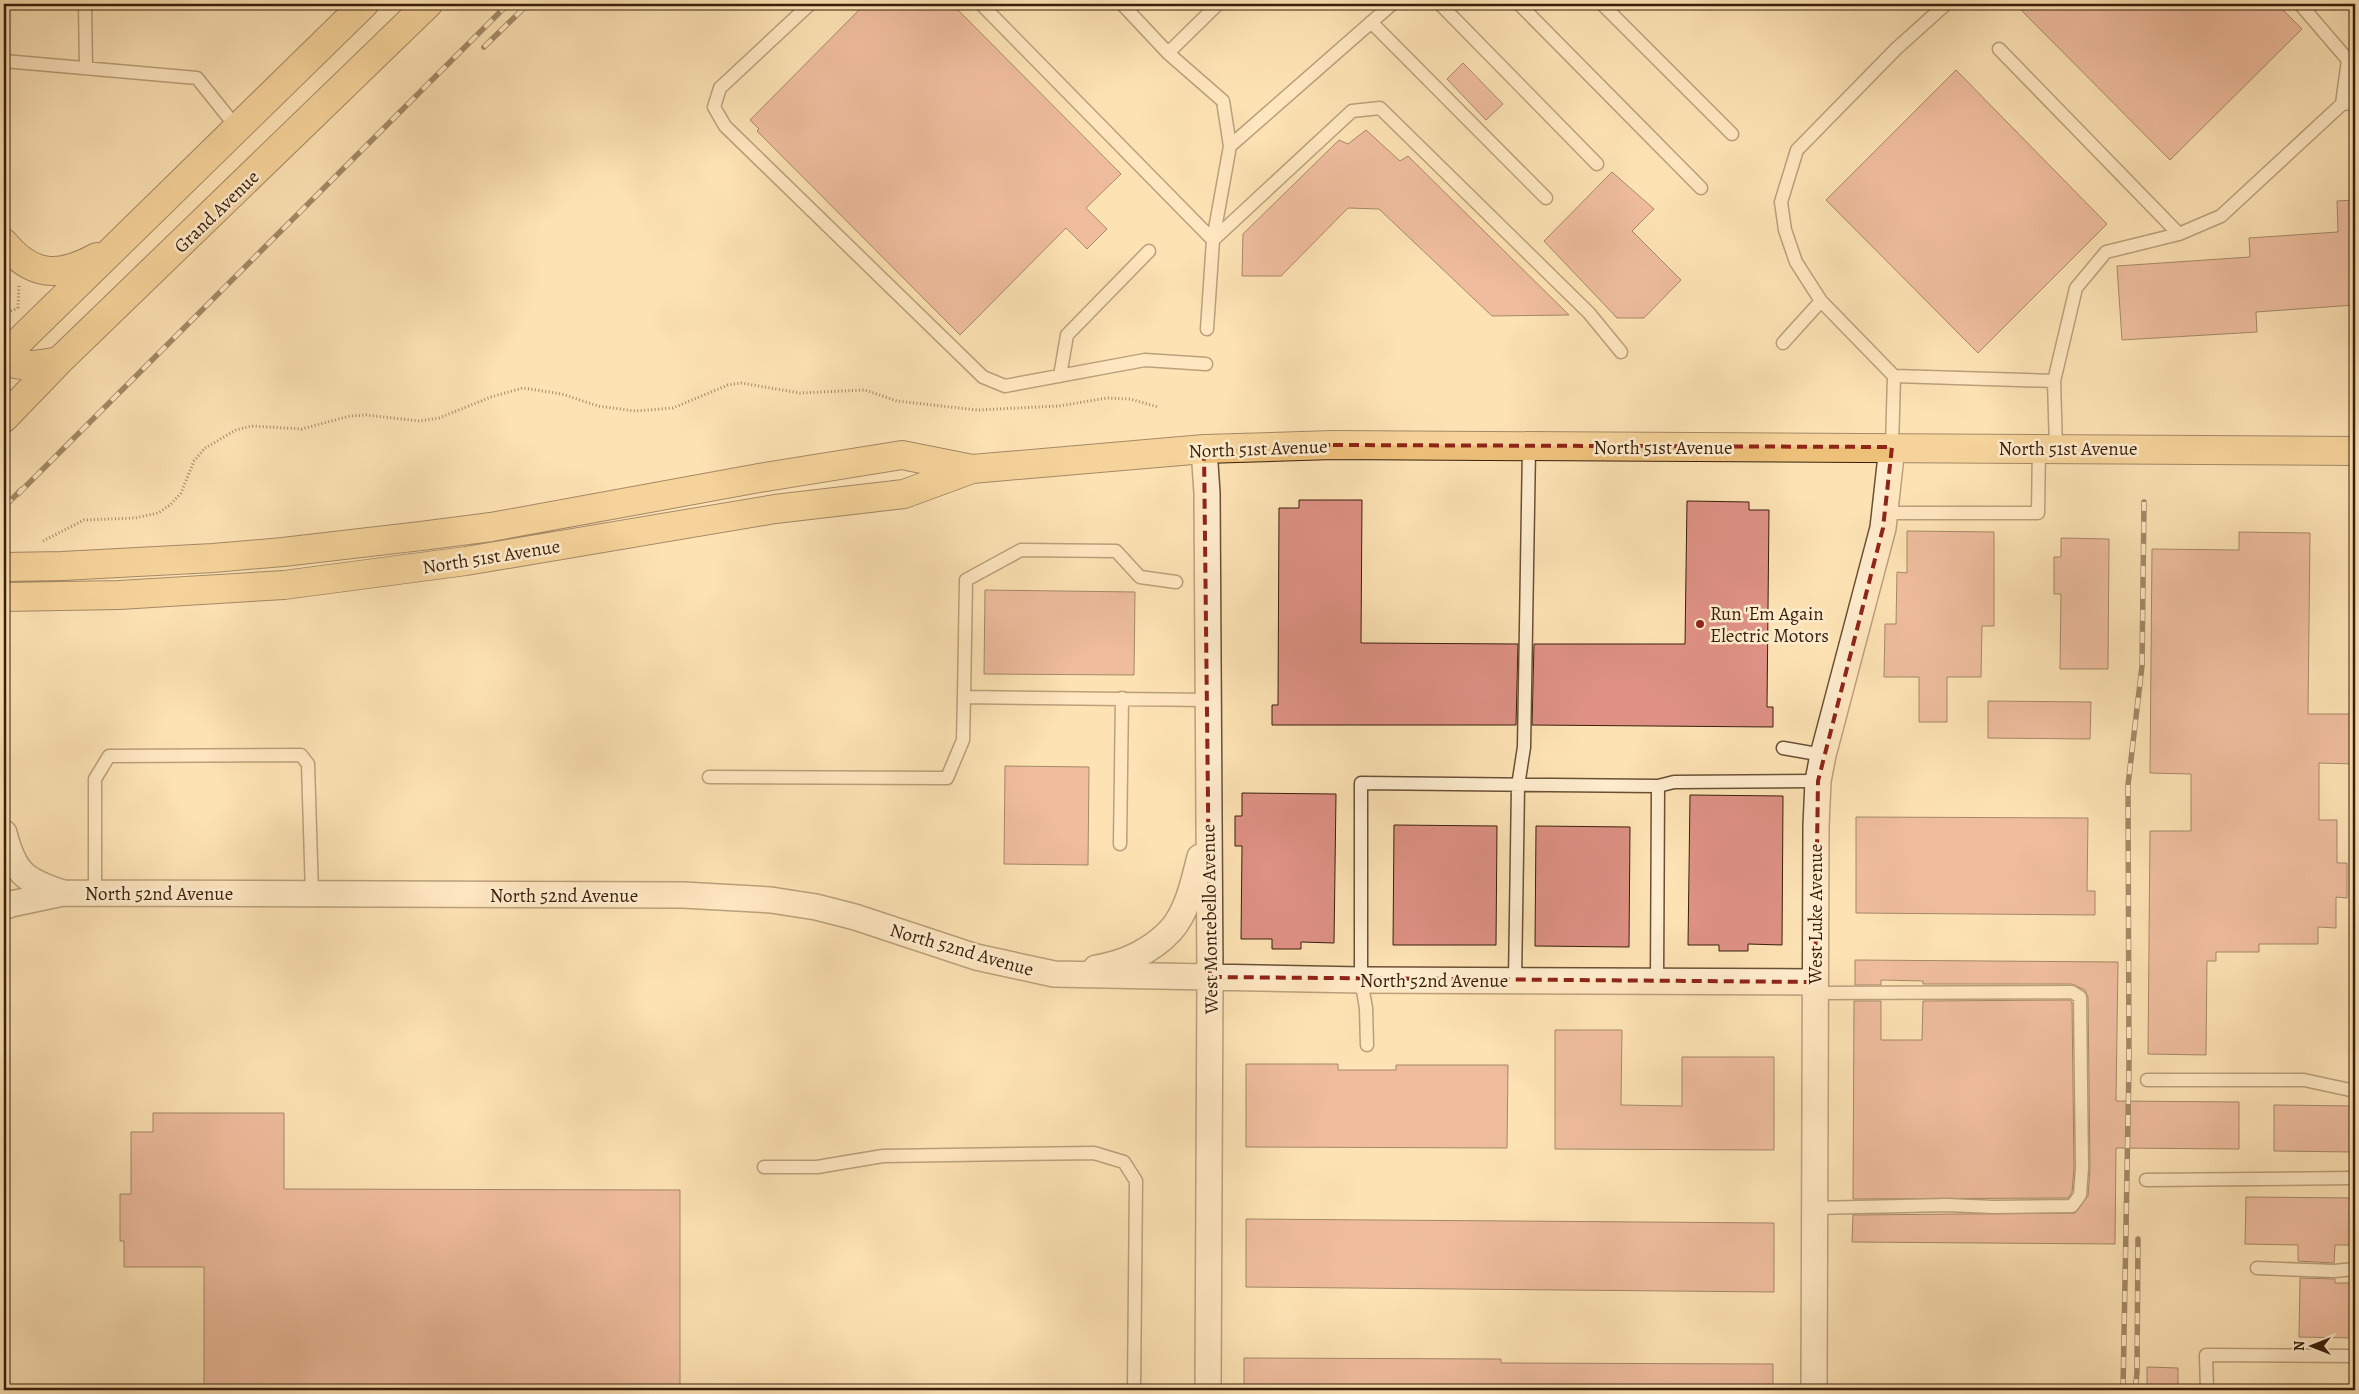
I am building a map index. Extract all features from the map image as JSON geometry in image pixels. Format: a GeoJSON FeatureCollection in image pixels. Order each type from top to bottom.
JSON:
{"type":"FeatureCollection","features":[{"type":"Feature","properties":{"kind":"main road"},"geometry":{"type":"LineString","coordinates":[[59,361],[25,365],[12,364],[4,358],[364,4]]}},
{"type":"Feature","properties":{"kind":"main road","name":"Grand Avenue"},"geometry":{"type":"LineString","coordinates":[[4,418],[59,361],[428,4]]}},
{"type":"Feature","properties":{"kind":"main road"},"geometry":{"type":"LineString","coordinates":[[4,243],[24,264],[58,271],[82,265],[116,246]]}},
{"type":"Feature","properties":{"kind":"main road","name":"North 51st Avenue"},"geometry":{"type":"LineString","coordinates":[[4,567],[62,566],[283,552],[490,527],[759,478],[902,455],[972,468],[1204,449],[1333,445],[2355,451]]}},
{"type":"Feature","properties":{"kind":"main road","name":"North 51st Avenue"},"geometry":{"type":"LineString","coordinates":[[4,597],[184,592],[284,585],[466,561],[758,512],[904,494],[972,468]]}},
{"type":"Feature","properties":{"kind":"street","name":"West Luke Avenue"},"geometry":{"type":"LineString","coordinates":[[1814,1390],[1816,826],[1818,781],[1823,755],[1861,617],[1885,513],[1892,448]]}},
{"type":"Feature","properties":{"kind":"street","name":"West Montebello Avenue"},"geometry":{"type":"LineString","coordinates":[[1204,449],[1207,493],[1210,977],[1208,1390]]}},
{"type":"Feature","properties":{"kind":"street","name":"North 52nd Avenue"},"geometry":{"type":"LineString","coordinates":[[1054,974],[1113,965],[1146,950],[1172,930],[1181,914],[1191,888],[1208,831]]}},
{"type":"Feature","properties":{"kind":"street","name":"North 52nd Avenue"},"geometry":{"type":"LineString","coordinates":[[4,833],[9,853],[20,871],[36,884],[63,893]]}},
{"type":"Feature","properties":{"kind":"street","name":"North 52nd Avenue"},"geometry":{"type":"LineString","coordinates":[[4,907],[63,893],[684,895],[771,900],[816,907],[855,917],[976,956],[1054,974],[1361,980],[1657,981],[1815,988]]}},
{"type":"Feature","properties":{"kind":"lane"},"geometry":{"type":"LineString","coordinates":[[85,4],[86,67]]}},
{"type":"Feature","properties":{"kind":"lane"},"geometry":{"type":"LineString","coordinates":[[810,4],[720,88],[714,107],[724,126],[983,377],[1006,386],[1145,360],[1206,364]]}},
{"type":"Feature","properties":{"kind":"lane"},"geometry":{"type":"LineString","coordinates":[[981,4],[1213,240]]}},
{"type":"Feature","properties":{"kind":"lane"},"geometry":{"type":"LineString","coordinates":[[1122,4],[1168,53],[1222,101],[1230,146],[1213,240],[1207,329]]}},
{"type":"Feature","properties":{"kind":"lane"},"geometry":{"type":"LineString","coordinates":[[1168,53],[1218,4]]}},
{"type":"Feature","properties":{"kind":"lane"},"geometry":{"type":"LineString","coordinates":[[1230,146],[1392,4]]}},
{"type":"Feature","properties":{"kind":"lane"},"geometry":{"type":"LineString","coordinates":[[1440,4],[1597,164]]}},
{"type":"Feature","properties":{"kind":"lane"},"geometry":{"type":"LineString","coordinates":[[1519,4],[1701,188]]}},
{"type":"Feature","properties":{"kind":"lane"},"geometry":{"type":"LineString","coordinates":[[1602,4],[1732,134]]}},
{"type":"Feature","properties":{"kind":"lane"},"geometry":{"type":"LineString","coordinates":[[1946,4],[1896,50],[1797,150],[1781,202],[1785,230],[1796,262],[1821,301],[1894,376],[2054,381]]}},
{"type":"Feature","properties":{"kind":"lane"},"geometry":{"type":"LineString","coordinates":[[1885,513],[2038,513],[2054,381],[2076,288],[2106,252],[2179,234],[2221,216],[2349,104],[2352,57],[2300,4]]}},
{"type":"Feature","properties":{"kind":"lane"},"geometry":{"type":"LineString","coordinates":[[1371,22],[1546,198]]}},
{"type":"Feature","properties":{"kind":"lane"},"geometry":{"type":"LineString","coordinates":[[1999,49],[2179,234]]}},
{"type":"Feature","properties":{"kind":"lane"},"geometry":{"type":"LineString","coordinates":[[4,61],[197,78],[237,128]]}},
{"type":"Feature","properties":{"kind":"lane"},"geometry":{"type":"LineString","coordinates":[[1213,240],[1352,112],[1380,108],[1589,313],[1621,352]]}},
{"type":"Feature","properties":{"kind":"lane"},"geometry":{"type":"LineString","coordinates":[[1060,376],[1067,335],[1149,251]]}},
{"type":"Feature","properties":{"kind":"lane"},"geometry":{"type":"LineString","coordinates":[[1783,343],[1821,301]]}},
{"type":"Feature","properties":{"kind":"lane"},"geometry":{"type":"LineString","coordinates":[[1892,448],[1894,376]]}},
{"type":"Feature","properties":{"kind":"lane"},"geometry":{"type":"LineString","coordinates":[[1515,981],[1518,786],[1524,747],[1529,447]]}},
{"type":"Feature","properties":{"kind":"lane"},"geometry":{"type":"LineString","coordinates":[[709,777],[947,778],[963,740],[966,580],[1021,550],[1116,551],[1140,577],[1176,582]]}},
{"type":"Feature","properties":{"kind":"lane"},"geometry":{"type":"LineString","coordinates":[[964,697],[1208,700]]}},
{"type":"Feature","properties":{"kind":"lane"},"geometry":{"type":"LineString","coordinates":[[1120,844],[1122,698]]}},
{"type":"Feature","properties":{"kind":"lane"},"geometry":{"type":"LineString","coordinates":[[1783,748],[1823,755]]}},
{"type":"Feature","properties":{"kind":"lane"},"geometry":{"type":"LineString","coordinates":[[95,893],[96,779],[109,756],[301,755],[308,764],[312,894]]}},
{"type":"Feature","properties":{"kind":"lane"},"geometry":{"type":"LineString","coordinates":[[1366,1045],[1366,1008],[1361,980],[1361,783],[1658,786],[1674,782],[1818,781]]}},
{"type":"Feature","properties":{"kind":"lane"},"geometry":{"type":"LineString","coordinates":[[1657,981],[1658,786]]}},
{"type":"Feature","properties":{"kind":"lane"},"geometry":{"type":"LineString","coordinates":[[1815,988],[2072,992],[2080,997],[2082,1168],[2080,1196],[2072,1206],[1993,1208],[1947,1205],[1815,1208]]}},
{"type":"Feature","properties":{"kind":"lane"},"geometry":{"type":"LineString","coordinates":[[2147,1080],[2304,1080],[2355,1091]]}},
{"type":"Feature","properties":{"kind":"lane"},"geometry":{"type":"LineString","coordinates":[[764,1167],[817,1167],[883,1156],[1094,1152],[1124,1162],[1136,1181],[1134,1390]]}},
{"type":"Feature","properties":{"kind":"lane"},"geometry":{"type":"LineString","coordinates":[[2146,1180],[2355,1178]]}},
{"type":"Feature","properties":{"kind":"lane"},"geometry":{"type":"LineString","coordinates":[[2256,1268],[2334,1271],[2355,1269]]}},
{"type":"Feature","properties":{"kind":"lane"},"geometry":{"type":"LineString","coordinates":[[2207,1390],[2206,1354],[2355,1356]]}},
{"type":"Feature","properties":{"kind":"path"},"geometry":{"type":"LineString","coordinates":[[18,314],[19,282]]}},
{"type":"Feature","properties":{"kind":"path"},"geometry":{"type":"LineString","coordinates":[[10,311],[18,308]]}},
{"type":"Feature","properties":{"kind":"path"},"geometry":{"type":"LineString","coordinates":[[42,542],[84,520],[135,518],[158,513],[170,505],[181,493],[194,461],[205,448],[236,430],[251,426],[302,429],[319,426],[334,420],[366,415],[420,421],[439,418],[491,397],[523,388],[562,394],[598,406],[635,411],[673,408],[728,386],[741,383],[800,393],[865,390],[897,401],[977,410],[1060,406],[1107,398],[1130,398],[1158,407]]}},
{"type":"Feature","properties":{"kind":"highlighted area"},"geometry":{"type":"Polygon","coordinates":[[[1333,445],[1892,447],[1883,528],[1818,781],[1815,982],[1210,977],[1204,449],[1333,445]]]}},
{"type":"Feature","properties":{"kind":"building"},"geometry":{"type":"Polygon","coordinates":[[[865,4],[952,4],[1121,174],[1086,208],[1107,229],[1087,249],[1066,228],[960,335],[757,131],[759,129],[750,120],[865,4]]]}},
{"type":"Feature","properties":{"kind":"building"},"geometry":{"type":"Polygon","coordinates":[[[2015,4],[2277,4],[2302,29],[2170,160],[2015,4]]]}},
{"type":"Feature","properties":{"kind":"building"},"geometry":{"type":"Polygon","coordinates":[[[1463,63],[1503,104],[1486,120],[1447,79],[1463,63]]]}},
{"type":"Feature","properties":{"kind":"building"},"geometry":{"type":"Polygon","coordinates":[[[1956,70],[2107,224],[1978,353],[1826,200],[1956,70]]]}},
{"type":"Feature","properties":{"kind":"building"},"geometry":{"type":"Polygon","coordinates":[[[1366,130],[1400,161],[1408,156],[1569,315],[1492,316],[1379,209],[1348,208],[1281,276],[1242,276],[1243,234],[1339,140],[1348,144],[1366,130]]]}},
{"type":"Feature","properties":{"kind":"building"},"geometry":{"type":"Polygon","coordinates":[[[1612,172],[1654,209],[1632,231],[1681,280],[1644,318],[1617,318],[1544,241],[1612,172]]]}},
{"type":"Feature","properties":{"kind":"building"},"geometry":{"type":"Polygon","coordinates":[[[2355,200],[2355,305],[2256,312],[2257,332],[2122,340],[2117,266],[2250,257],[2249,238],[2338,232],[2337,201],[2355,200]]]}},
{"type":"Feature","properties":{"kind":"building"},"geometry":{"type":"Polygon","coordinates":[[[1299,500],[1362,500],[1361,643],[1518,644],[1516,725],[1272,725],[1272,705],[1278,705],[1279,508],[1299,508],[1299,500]]]}},
{"type":"Feature","properties":{"kind":"building"},"geometry":{"type":"Polygon","coordinates":[[[1687,501],[1749,502],[1749,510],[1769,510],[1767,707],[1773,707],[1773,727],[1532,725],[1534,644],[1685,644],[1687,501]]]}},
{"type":"Feature","properties":{"kind":"building"},"geometry":{"type":"Polygon","coordinates":[[[1907,531],[1994,532],[1994,626],[1982,626],[1981,677],[1947,677],[1947,722],[1919,722],[1919,677],[1884,677],[1885,624],[1896,624],[1897,572],[1907,573],[1907,531]]]}},
{"type":"Feature","properties":{"kind":"building"},"geometry":{"type":"Polygon","coordinates":[[[2239,532],[2310,533],[2308,714],[2355,714],[2355,764],[2319,763],[2319,820],[2337,820],[2337,863],[2347,863],[2347,898],[2336,897],[2336,928],[2318,927],[2318,944],[2259,944],[2259,952],[2216,952],[2216,961],[2207,961],[2206,1055],[2148,1054],[2150,831],[2191,831],[2191,774],[2150,773],[2152,549],[2239,550],[2239,532]]]}},
{"type":"Feature","properties":{"kind":"building"},"geometry":{"type":"Polygon","coordinates":[[[2061,538],[2109,539],[2108,669],[2060,669],[2061,594],[2054,594],[2054,557],[2061,557],[2061,538]]]}},
{"type":"Feature","properties":{"kind":"building"},"geometry":{"type":"Polygon","coordinates":[[[985,590],[1135,592],[1134,675],[984,674],[985,590]]]}},
{"type":"Feature","properties":{"kind":"building"},"geometry":{"type":"Polygon","coordinates":[[[1988,701],[2091,702],[2090,739],[1988,738],[1988,701]]]}},
{"type":"Feature","properties":{"kind":"building"},"geometry":{"type":"Polygon","coordinates":[[[1005,766],[1089,767],[1088,865],[1004,864],[1005,766]]]}},
{"type":"Feature","properties":{"kind":"building"},"geometry":{"type":"Polygon","coordinates":[[[1242,793],[1336,794],[1334,943],[1301,942],[1301,949],[1272,949],[1272,939],[1241,939],[1242,846],[1235,846],[1235,816],[1242,816],[1242,793]]]}},
{"type":"Feature","properties":{"kind":"building"},"geometry":{"type":"Polygon","coordinates":[[[1690,795],[1783,796],[1782,945],[1748,944],[1748,951],[1719,951],[1719,945],[1688,945],[1690,795]]]}},
{"type":"Feature","properties":{"kind":"building"},"geometry":{"type":"Polygon","coordinates":[[[1856,817],[2088,818],[2087,891],[2095,891],[2095,915],[1856,913],[1856,817]]]}},
{"type":"Feature","properties":{"kind":"building"},"geometry":{"type":"Polygon","coordinates":[[[1394,825],[1497,826],[1496,945],[1393,945],[1394,825]]]}},
{"type":"Feature","properties":{"kind":"building"},"geometry":{"type":"Polygon","coordinates":[[[1536,826],[1630,827],[1629,947],[1535,946],[1536,826]]]}},
{"type":"Feature","properties":{"kind":"building"},"geometry":{"type":"Polygon","coordinates":[[[1855,960],[2118,962],[2116,1101],[2239,1102],[2239,1149],[2116,1148],[2115,1244],[1852,1242],[1853,1215],[2075,1213],[2088,1196],[2090,1168],[2088,997],[2085,990],[2072,984],[1923,984],[1923,981],[1881,980],[1881,985],[1855,985],[1855,960]]]}},
{"type":"Feature","properties":{"kind":"building"},"geometry":{"type":"Polygon","coordinates":[[[2070,1000],[2072,1002],[2074,1168],[2072,1192],[2068,1198],[1853,1199],[1854,1001],[1881,1001],[1881,1040],[1922,1040],[1923,1001],[2070,1000]]]}},
{"type":"Feature","properties":{"kind":"building"},"geometry":{"type":"Polygon","coordinates":[[[1555,1030],[1622,1030],[1621,1105],[1682,1106],[1682,1057],[1774,1057],[1774,1150],[1555,1149],[1555,1030]]]}},
{"type":"Feature","properties":{"kind":"building"},"geometry":{"type":"Polygon","coordinates":[[[1246,1064],[1338,1064],[1338,1070],[1396,1070],[1396,1065],[1508,1065],[1507,1148],[1246,1147],[1246,1064]]]}},
{"type":"Feature","properties":{"kind":"building"},"geometry":{"type":"Polygon","coordinates":[[[2274,1105],[2354,1106],[2354,1152],[2274,1151],[2274,1105]]]}},
{"type":"Feature","properties":{"kind":"building"},"geometry":{"type":"Polygon","coordinates":[[[153,1113],[284,1113],[284,1189],[680,1190],[680,1390],[204,1390],[204,1267],[124,1267],[124,1241],[120,1241],[120,1194],[131,1194],[131,1132],[153,1132],[153,1113]]]}},
{"type":"Feature","properties":{"kind":"building"},"geometry":{"type":"Polygon","coordinates":[[[2246,1197],[2355,1198],[2355,1245],[2335,1245],[2334,1263],[2298,1261],[2298,1245],[2245,1244],[2246,1197]]]}},
{"type":"Feature","properties":{"kind":"building"},"geometry":{"type":"Polygon","coordinates":[[[1246,1219],[1774,1223],[1774,1292],[1246,1287],[1246,1219]]]}},
{"type":"Feature","properties":{"kind":"building"},"geometry":{"type":"Polygon","coordinates":[[[2300,1278],[2335,1279],[2335,1283],[2355,1283],[2355,1338],[2299,1337],[2300,1278]]]}},
{"type":"Feature","properties":{"kind":"building"},"geometry":{"type":"Polygon","coordinates":[[[1244,1358],[1501,1359],[1501,1363],[1773,1364],[1773,1390],[1244,1390],[1244,1358]]]}},
{"type":"Feature","properties":{"kind":"building"},"geometry":{"type":"Polygon","coordinates":[[[2147,1367],[2178,1368],[2178,1390],[2147,1390],[2147,1367]]]}},
{"type":"Feature","properties":{"kind":"railway"},"geometry":{"type":"LineString","coordinates":[[18,494],[508,4]]}},
{"type":"Feature","properties":{"kind":"railway"},"geometry":{"type":"LineString","coordinates":[[484,47],[528,4]]}},
{"type":"Feature","properties":{"kind":"railway"},"geometry":{"type":"LineString","coordinates":[[4,507],[22,489]]}},
{"type":"Feature","properties":{"kind":"railway"},"geometry":{"type":"LineString","coordinates":[[2123,1390],[2129,1065],[2128,785],[2142,666],[2144,502]]}},
{"type":"Feature","properties":{"kind":"railway"},"geometry":{"type":"LineString","coordinates":[[2135,1390],[2137,1373],[2138,1239]]}},
{"type":"Feature","properties":{"kind":"place","name":"Run 'Em Again Electric Motors"},"geometry":{"type":"Point","coordinates":[1700,624]}}]}
